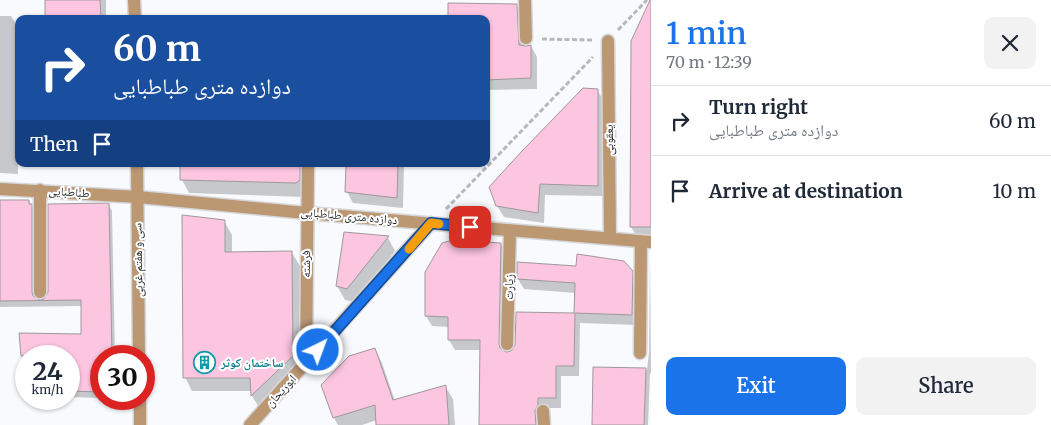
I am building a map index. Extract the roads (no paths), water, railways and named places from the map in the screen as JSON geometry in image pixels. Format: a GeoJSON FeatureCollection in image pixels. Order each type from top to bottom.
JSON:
{"type":"FeatureCollection","features":[{"type":"Feature","properties":{"kind":"street"},"geometry":{"type":"LineString","coordinates":[[134,0],[135,15]]}},
{"type":"Feature","properties":{"kind":"street"},"geometry":{"type":"LineString","coordinates":[[526,0],[526,38]]}},
{"type":"Feature","properties":{"kind":"street","name":"یعقوبی"},"geometry":{"type":"LineString","coordinates":[[608,41],[610,238]]}},
{"type":"Feature","properties":{"kind":"street","name":"سی و هفتم غربی"},"geometry":{"type":"LineString","coordinates":[[137,167],[139,345]]}},
{"type":"Feature","properties":{"kind":"street","name":"فرشته"},"geometry":{"type":"LineString","coordinates":[[306,364],[308,167]]}},
{"type":"Feature","properties":{"kind":"street","name":"طباطبایی"},"geometry":{"type":"LineString","coordinates":[[0,189],[138,196]]}},
{"type":"Feature","properties":{"kind":"street"},"geometry":{"type":"LineString","coordinates":[[40,190],[40,292]]}},
{"type":"Feature","properties":{"kind":"street","name":"دوازده متری طباطبایی"},"geometry":{"type":"LineString","coordinates":[[138,196],[306,213],[646,242]]}},
{"type":"Feature","properties":{"kind":"street","name":"ابوریحان"},"geometry":{"type":"LineString","coordinates":[[250,425],[431,223]]}},
{"type":"Feature","properties":{"kind":"street","name":"زیارت"},"geometry":{"type":"LineString","coordinates":[[508,344],[510,230]]}},
{"type":"Feature","properties":{"kind":"street"},"geometry":{"type":"LineString","coordinates":[[640,353],[646,242]]}},
{"type":"Feature","properties":{"kind":"street"},"geometry":{"type":"LineString","coordinates":[[140,410],[140,425]]}},
{"type":"Feature","properties":{"kind":"street"},"geometry":{"type":"LineString","coordinates":[[543,411],[544,425]]}},
{"type":"Feature","properties":{"kind":"place","name":"ساختمان کوثر"},"geometry":{"type":"Point","coordinates":[205,363]}}]}
